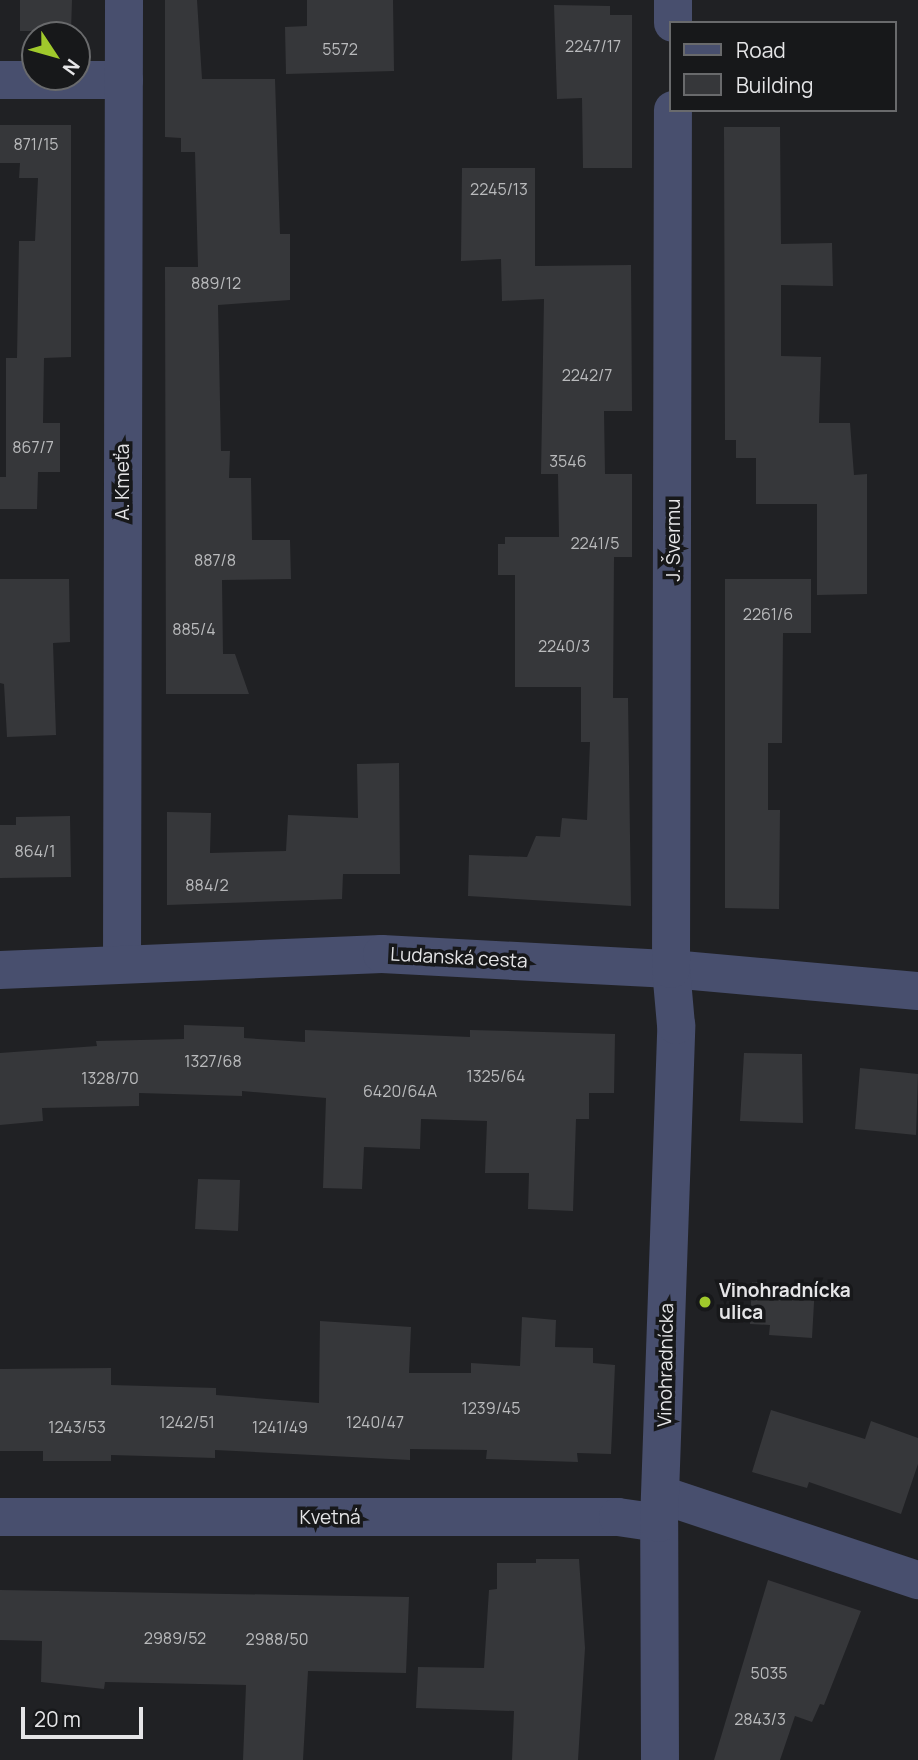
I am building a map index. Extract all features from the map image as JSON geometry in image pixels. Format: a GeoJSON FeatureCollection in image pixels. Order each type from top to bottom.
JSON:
{"type":"FeatureCollection","features":[{"type":"Feature","properties":{"kind":"street","name":"A. Kmeťa"},"geometry":{"type":"LineString","coordinates":[[122,963],[124,0]]}},
{"type":"Feature","properties":{"kind":"street"},"geometry":{"type":"LineString","coordinates":[[673,0],[673,21]]}},
{"type":"Feature","properties":{"kind":"street"},"geometry":{"type":"LineString","coordinates":[[0,80],[124,80]]}},
{"type":"Feature","properties":{"kind":"street","name":"J. Švermu"},"geometry":{"type":"LineString","coordinates":[[671,969],[673,112]]}},
{"type":"Feature","properties":{"kind":"street","name":"Ludanská cesta"},"geometry":{"type":"LineString","coordinates":[[0,970],[382,954],[671,969],[918,991]]}},
{"type":"Feature","properties":{"kind":"street","name":"Vinohradnícka"},"geometry":{"type":"LineString","coordinates":[[660,1760],[660,1509],[676,1025],[671,969]]}},
{"type":"Feature","properties":{"kind":"street","name":"Kvetná"},"geometry":{"type":"LineString","coordinates":[[0,1517],[618,1517],[660,1509],[918,1580]]}},
{"type":"Feature","properties":{"kind":"building"},"geometry":{"type":"Polygon","coordinates":[[[20,0],[72,0],[71,21],[21,21],[20,31],[20,0]]]}},
{"type":"Feature","properties":{"kind":"building"},"geometry":{"type":"Polygon","coordinates":[[[165,0],[197,0],[202,79],[275,79],[280,234],[290,234],[290,300],[218,305],[221,451],[230,451],[229,478],[251,478],[252,540],[290,540],[291,579],[222,580],[223,654],[235,654],[249,694],[166,694],[165,267],[198,267],[195,152],[181,152],[181,138],[165,137],[165,0]]]}},
{"type":"Feature","properties":{"kind":"building"},"geometry":{"type":"Polygon","coordinates":[[[307,0],[393,0],[394,71],[286,74],[285,27],[307,26],[307,0]]]}},
{"type":"Feature","properties":{"kind":"building"},"geometry":{"type":"Polygon","coordinates":[[[554,5],[610,6],[610,15],[632,15],[632,168],[583,168],[582,98],[557,99],[554,5]]]}},
{"type":"Feature","properties":{"kind":"building"},"geometry":{"type":"Polygon","coordinates":[[[0,125],[71,125],[71,357],[44,358],[43,423],[60,423],[60,472],[38,472],[37,509],[0,509],[0,477],[6,477],[6,358],[17,358],[19,241],[35,241],[38,178],[19,178],[20,163],[0,163],[0,125]]]}},
{"type":"Feature","properties":{"kind":"building"},"geometry":{"type":"Polygon","coordinates":[[[724,127],[780,127],[781,244],[832,243],[833,286],[781,285],[781,356],[821,357],[819,423],[850,423],[854,475],[867,474],[867,594],[817,595],[817,504],[756,504],[756,458],[736,458],[736,440],[725,440],[724,127]]]}},
{"type":"Feature","properties":{"kind":"building"},"geometry":{"type":"Polygon","coordinates":[[[462,168],[535,168],[535,266],[631,265],[632,411],[604,411],[605,474],[632,474],[632,557],[614,557],[613,698],[628,698],[631,906],[468,896],[469,855],[527,857],[536,836],[560,837],[562,818],[587,820],[590,742],[581,742],[581,687],[515,687],[515,575],[498,575],[498,544],[505,544],[505,537],[559,537],[558,474],[541,474],[544,299],[502,301],[501,259],[461,261],[462,168]]]}},
{"type":"Feature","properties":{"kind":"building"},"geometry":{"type":"Polygon","coordinates":[[[0,579],[69,579],[70,642],[53,643],[56,735],[7,737],[4,684],[0,683],[0,579]]]}},
{"type":"Feature","properties":{"kind":"building"},"geometry":{"type":"Polygon","coordinates":[[[725,579],[811,579],[811,633],[783,633],[782,743],[768,743],[768,810],[780,810],[779,909],[725,908],[725,579]]]}},
{"type":"Feature","properties":{"kind":"building"},"geometry":{"type":"Polygon","coordinates":[[[399,763],[400,874],[343,874],[342,899],[167,905],[167,812],[211,813],[210,853],[286,851],[288,815],[358,818],[357,764],[399,763]]]}},
{"type":"Feature","properties":{"kind":"building"},"geometry":{"type":"Polygon","coordinates":[[[70,816],[71,877],[0,878],[0,825],[16,825],[16,817],[70,816]]]}},
{"type":"Feature","properties":{"kind":"building"},"geometry":{"type":"Polygon","coordinates":[[[184,1025],[244,1027],[244,1038],[305,1042],[305,1030],[470,1037],[470,1030],[615,1034],[614,1093],[589,1093],[589,1119],[576,1119],[573,1211],[528,1209],[529,1173],[485,1173],[487,1121],[421,1119],[420,1149],[364,1147],[362,1189],[323,1188],[326,1098],[242,1091],[242,1096],[139,1093],[139,1106],[42,1108],[43,1121],[0,1125],[0,1053],[97,1046],[96,1041],[184,1039],[184,1025]]]}},
{"type":"Feature","properties":{"kind":"building"},"geometry":{"type":"Polygon","coordinates":[[[744,1053],[802,1054],[803,1123],[740,1121],[744,1053]]]}},
{"type":"Feature","properties":{"kind":"building"},"geometry":{"type":"Polygon","coordinates":[[[860,1068],[918,1074],[916,1135],[855,1129],[860,1068]]]}},
{"type":"Feature","properties":{"kind":"building"},"geometry":{"type":"Polygon","coordinates":[[[198,1179],[240,1180],[238,1231],[195,1229],[198,1179]]]}},
{"type":"Feature","properties":{"kind":"building"},"geometry":{"type":"Polygon","coordinates":[[[752,1282],[815,1285],[812,1338],[769,1335],[770,1325],[750,1324],[752,1282]]]}},
{"type":"Feature","properties":{"kind":"building"},"geometry":{"type":"Polygon","coordinates":[[[522,1317],[556,1320],[555,1347],[593,1348],[593,1363],[615,1365],[611,1454],[577,1453],[578,1462],[486,1459],[487,1450],[410,1449],[410,1460],[215,1450],[215,1458],[111,1455],[111,1461],[43,1461],[43,1451],[0,1451],[0,1369],[111,1368],[111,1385],[216,1388],[216,1395],[319,1403],[320,1321],[411,1327],[409,1373],[471,1373],[471,1363],[520,1366],[522,1317]]]}},
{"type":"Feature","properties":{"kind":"building"},"geometry":{"type":"Polygon","coordinates":[[[771,1410],[865,1439],[871,1421],[918,1438],[918,1464],[901,1514],[809,1482],[807,1488],[752,1472],[771,1410]]]}},
{"type":"Feature","properties":{"kind":"building"},"geometry":{"type":"Polygon","coordinates":[[[536,1559],[579,1559],[585,1648],[578,1760],[512,1760],[514,1711],[416,1708],[418,1667],[484,1668],[489,1590],[497,1589],[497,1563],[536,1563],[536,1559]]]}},
{"type":"Feature","properties":{"kind":"building"},"geometry":{"type":"Polygon","coordinates":[[[768,1580],[861,1611],[824,1705],[820,1704],[812,1722],[795,1716],[780,1760],[714,1760],[768,1580]]]}},
{"type":"Feature","properties":{"kind":"building"},"geometry":{"type":"Polygon","coordinates":[[[0,1590],[409,1597],[406,1673],[308,1671],[303,1760],[243,1760],[246,1685],[105,1682],[104,1689],[41,1682],[42,1641],[0,1640],[0,1590]]]}},
{"type":"Feature","properties":{"kind":"place","name":"Vinohradnícka ulica"},"geometry":{"type":"Point","coordinates":[705,1302]}}]}
